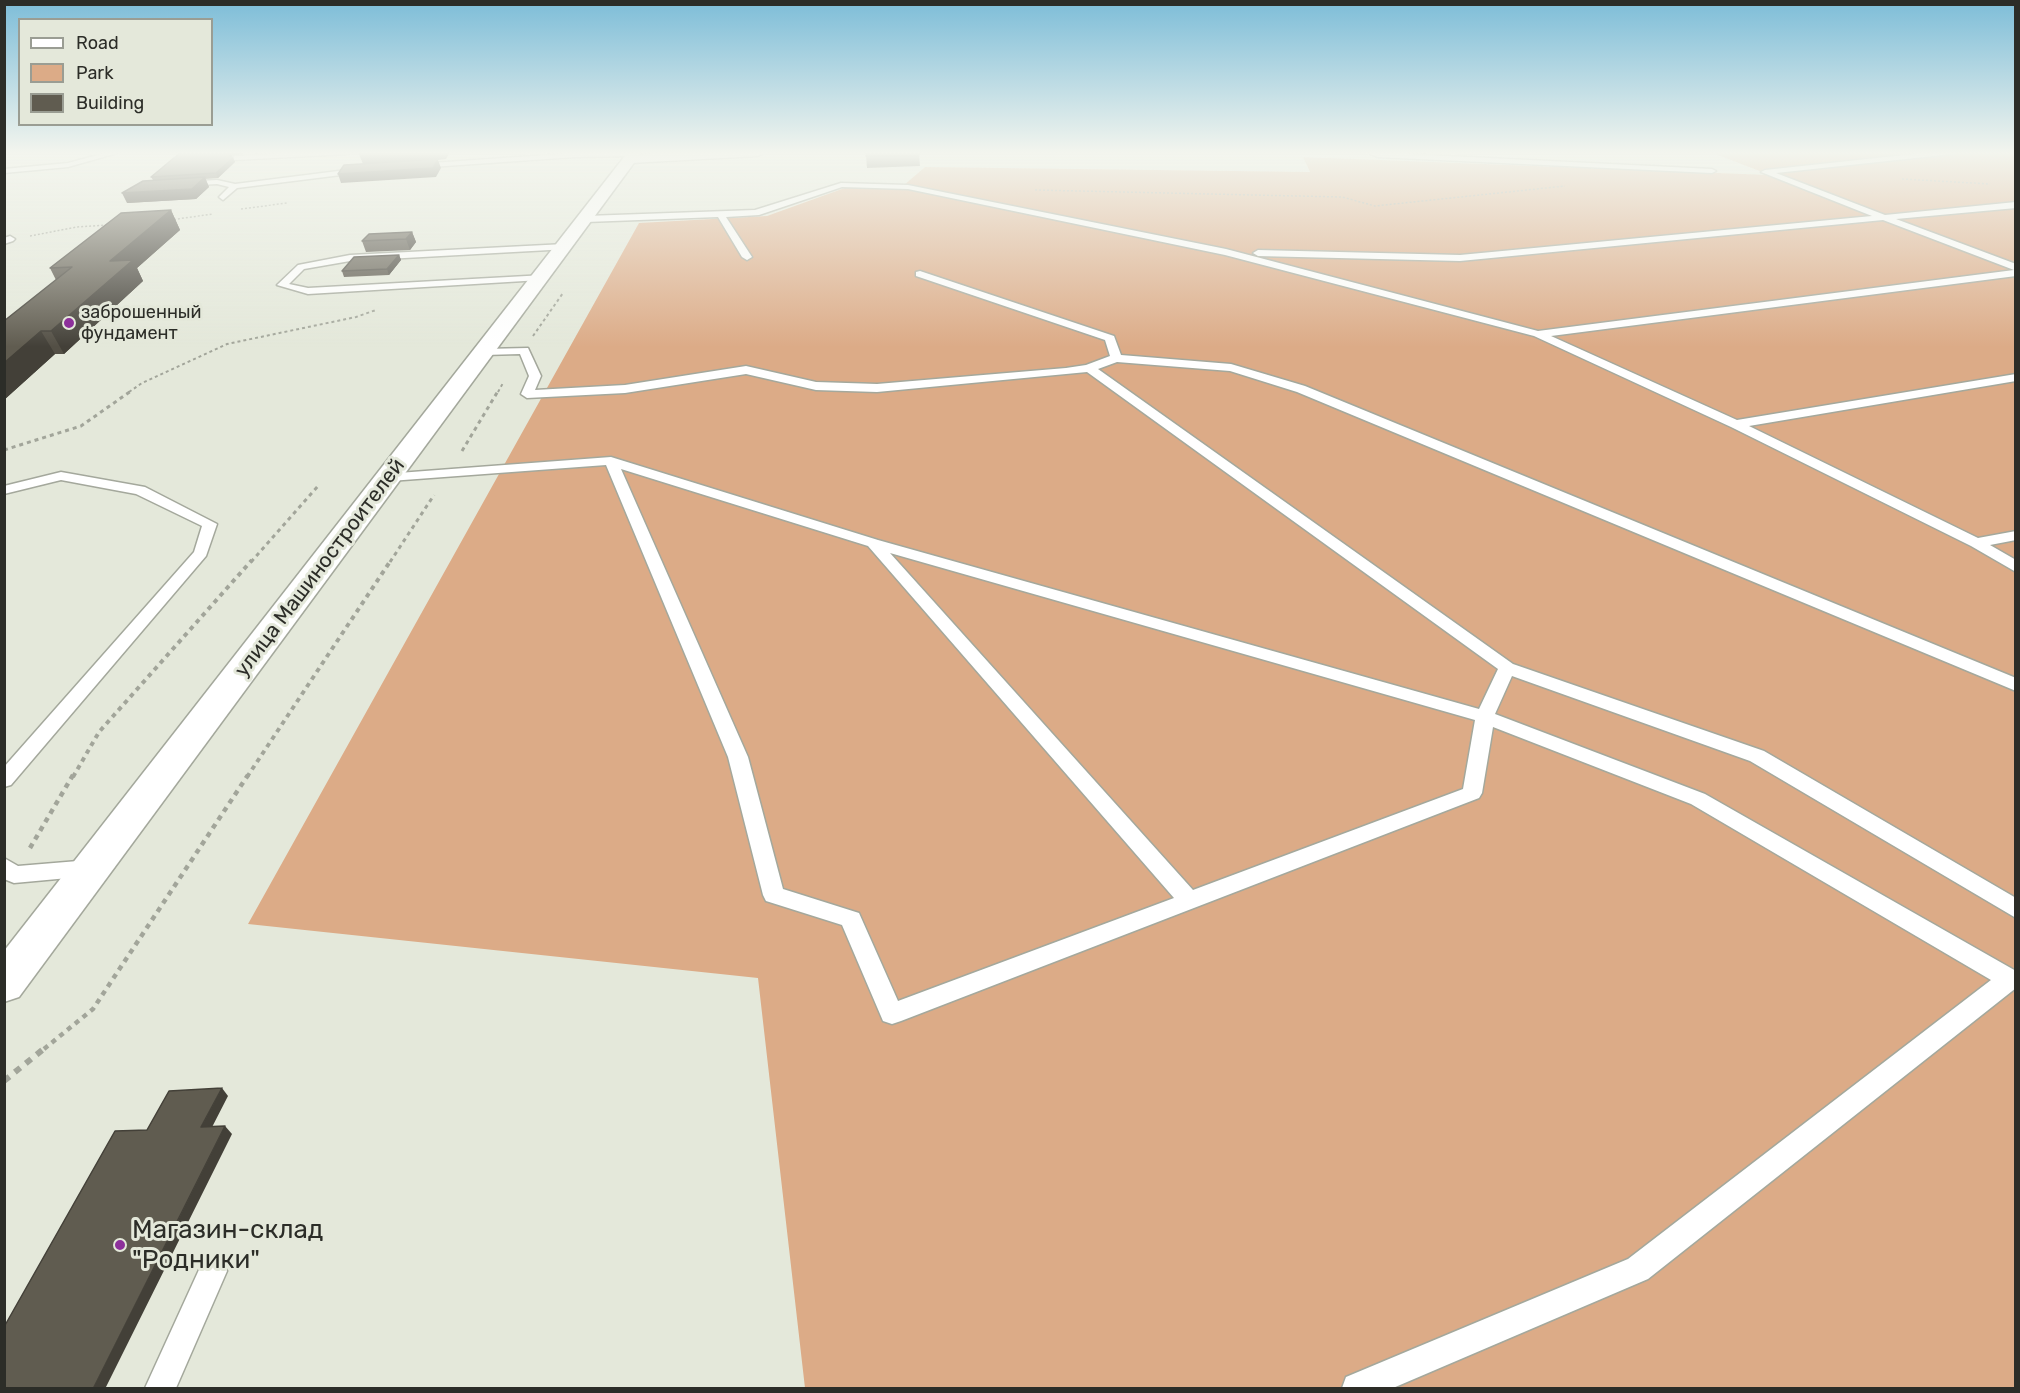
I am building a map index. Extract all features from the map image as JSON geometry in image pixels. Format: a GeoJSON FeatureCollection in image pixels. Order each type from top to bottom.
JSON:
{"type":"FeatureCollection","features":[{"type":"Feature","properties":{"kind":"street","name":"улица Машиностроителей"},"geometry":{"type":"LineString","coordinates":[[4,984],[586,219]]}},
{"type":"Feature","properties":{"kind":"lane"},"geometry":{"type":"LineString","coordinates":[[586,219],[653,217]]}},
{"type":"Feature","properties":{"kind":"lane"},"geometry":{"type":"LineString","coordinates":[[722,217],[747,257]]}},
{"type":"Feature","properties":{"kind":"lane"},"geometry":{"type":"LineString","coordinates":[[1052,217],[1226,252],[1538,334],[1736,424],[1976,543],[2016,567]]}},
{"type":"Feature","properties":{"kind":"lane"},"geometry":{"type":"LineString","coordinates":[[1226,252],[1460,258],[1882,217]]}},
{"type":"Feature","properties":{"kind":"lane"},"geometry":{"type":"LineString","coordinates":[[1882,217],[2016,268]]}},
{"type":"Feature","properties":{"kind":"lane"},"geometry":{"type":"LineString","coordinates":[[541,277],[308,291],[282,285],[301,267],[350,258],[565,247]]}},
{"type":"Feature","properties":{"kind":"lane"},"geometry":{"type":"LineString","coordinates":[[1538,334],[2016,273]]}},
{"type":"Feature","properties":{"kind":"lane"},"geometry":{"type":"LineString","coordinates":[[920,274],[1110,338],[1116,358]]}},
{"type":"Feature","properties":{"kind":"lane"},"geometry":{"type":"LineString","coordinates":[[484,352],[524,350],[535,376],[527,394],[625,389],[746,370],[816,386],[877,388],[1066,372],[1089,368],[1116,358],[1231,368],[1301,389],[2016,684]]}},
{"type":"Feature","properties":{"kind":"lane"},"geometry":{"type":"LineString","coordinates":[[1089,368],[1507,668],[1757,756],[2016,909]]}},
{"type":"Feature","properties":{"kind":"lane"},"geometry":{"type":"LineString","coordinates":[[1736,424],[2016,377]]}},
{"type":"Feature","properties":{"kind":"lane"},"geometry":{"type":"LineString","coordinates":[[611,461],[738,757],[774,895],[851,919],[892,1014],[1188,899],[1472,793],[1485,717],[1507,668]]}},
{"type":"Feature","properties":{"kind":"lane"},"geometry":{"type":"LineString","coordinates":[[390,477],[611,461],[873,543],[1485,717],[1698,799],[2013,981],[1638,1269],[1357,1389]]}},
{"type":"Feature","properties":{"kind":"lane"},"geometry":{"type":"LineString","coordinates":[[4,490],[61,476],[140,490],[210,524],[201,552],[4,780]]}},
{"type":"Feature","properties":{"kind":"lane"},"geometry":{"type":"LineString","coordinates":[[1976,543],[2016,535]]}},
{"type":"Feature","properties":{"kind":"lane"},"geometry":{"type":"LineString","coordinates":[[873,543],[1188,899]]}},
{"type":"Feature","properties":{"kind":"lane"},"geometry":{"type":"LineString","coordinates":[[8,873],[92,868]]}},
{"type":"Feature","properties":{"kind":"lane"},"geometry":{"type":"LineString","coordinates":[[160,1389],[213,1271]]}},
{"type":"Feature","properties":{"kind":"path"},"geometry":{"type":"LineString","coordinates":[[163,221],[190,217]]}},
{"type":"Feature","properties":{"kind":"path"},"geometry":{"type":"LineString","coordinates":[[7,240],[77,227],[109,225]]}},
{"type":"Feature","properties":{"kind":"path"},"geometry":{"type":"LineString","coordinates":[[4,1082],[93,1009],[449,473],[524,350],[570,284]]}},
{"type":"Feature","properties":{"kind":"path"},"geometry":{"type":"LineString","coordinates":[[4,450],[81,426],[142,383],[227,344],[356,317],[385,306]]}},
{"type":"Feature","properties":{"kind":"path"},"geometry":{"type":"LineString","coordinates":[[8,873],[99,732],[318,486]]}},
{"type":"Feature","properties":{"kind":"green space"},"geometry":{"type":"Polygon","coordinates":[[[749,217],[2015,217],[2015,1388],[805,1388],[758,978],[248,924],[639,223],[749,217]]]}},
{"type":"Feature","properties":{"kind":"building"},"geometry":{"type":"Polygon","coordinates":[[[116,217],[163,217],[110,261],[133,260],[51,331],[41,331],[4,363],[4,321],[72,267],[50,268],[116,217]]]}},
{"type":"Feature","properties":{"kind":"building"},"geometry":{"type":"Polygon","coordinates":[[[412,232],[406,239],[362,241],[369,234],[412,232]]]}},
{"type":"Feature","properties":{"kind":"building"},"geometry":{"type":"Polygon","coordinates":[[[399,255],[387,269],[342,271],[354,257],[399,255]]]}},
{"type":"Feature","properties":{"kind":"building","name":"Магазин-склад \"Родники\""},"geometry":{"type":"Polygon","coordinates":[[[222,1088],[201,1127],[225,1126],[93,1389],[4,1389],[4,1327],[115,1131],[147,1130],[169,1091],[222,1088]]]}},
{"type":"Feature","properties":{"kind":"place","name":"заброшенный фундамент"},"geometry":{"type":"Point","coordinates":[69,323]}},
{"type":"Feature","properties":{"kind":"place","name":"Магазин-склад \"Родники\""},"geometry":{"type":"Point","coordinates":[120,1245]}}]}
